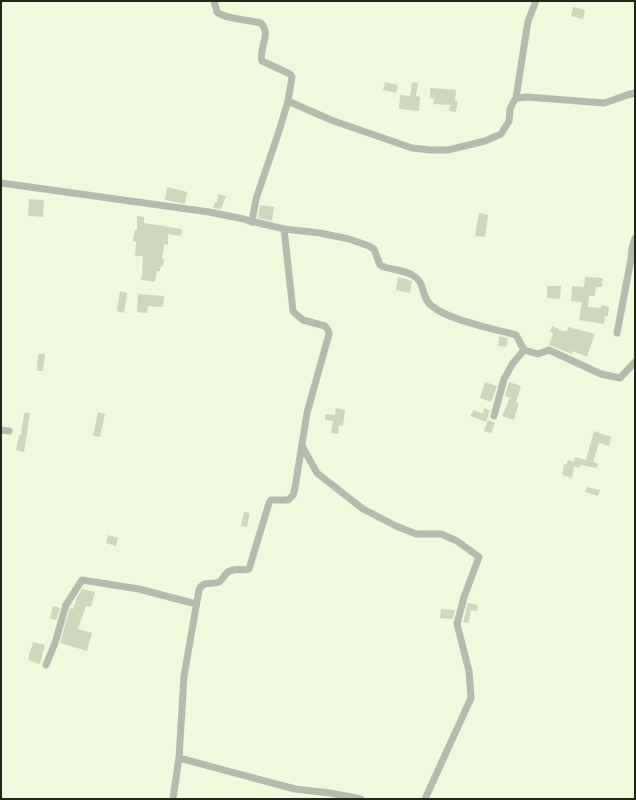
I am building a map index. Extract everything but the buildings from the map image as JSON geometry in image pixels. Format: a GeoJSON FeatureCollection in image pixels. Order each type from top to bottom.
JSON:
{"type":"FeatureCollection","features":[{"type":"Feature","properties":{"kind":"street"},"geometry":{"type":"LineString","coordinates":[[214,1],[217,12],[224,16],[261,23],[266,35],[261,55],[262,62],[290,74],[292,81],[279,131],[256,199],[252,222]]}},
{"type":"Feature","properties":{"kind":"street"},"geometry":{"type":"LineString","coordinates":[[288,100],[331,120],[412,148],[448,150],[485,141],[501,134],[509,121],[510,109],[516,98],[528,21],[536,1]]}},
{"type":"Feature","properties":{"kind":"street"},"geometry":{"type":"LineString","coordinates":[[516,98],[526,97],[604,103],[612,101],[623,95],[635,93]]}},
{"type":"Feature","properties":{"kind":"street"},"geometry":{"type":"LineString","coordinates":[[1,183],[209,212],[284,229],[320,233],[342,238],[369,246],[374,250],[380,265],[415,275],[420,281],[426,299],[431,306],[452,317],[516,335],[524,350],[538,354],[549,350],[601,374],[620,378],[635,362]]}},
{"type":"Feature","properties":{"kind":"street"},"geometry":{"type":"LineString","coordinates":[[173,799],[179,758],[184,676],[199,590],[202,585],[218,582],[226,576],[227,572],[231,570],[249,569],[269,503],[271,500],[288,500],[292,495],[307,413],[329,334],[327,328],[303,320],[293,310],[284,229]]}},
{"type":"Feature","properties":{"kind":"street"},"geometry":{"type":"LineString","coordinates":[[617,333],[635,238]]}},
{"type":"Feature","properties":{"kind":"street"},"geometry":{"type":"LineString","coordinates":[[494,416],[504,379],[513,363],[524,350]]}},
{"type":"Feature","properties":{"kind":"street"},"geometry":{"type":"LineString","coordinates":[[1,430],[9,431]]}},
{"type":"Feature","properties":{"kind":"street"},"geometry":{"type":"LineString","coordinates":[[302,446],[317,473],[363,509],[396,526],[416,534],[442,534],[458,542],[479,557],[464,597],[457,624],[469,671],[471,698],[425,799]]}},
{"type":"Feature","properties":{"kind":"street"},"geometry":{"type":"LineString","coordinates":[[46,665],[55,643],[66,605],[82,580],[145,591],[196,604]]}},
{"type":"Feature","properties":{"kind":"street"},"geometry":{"type":"LineString","coordinates":[[179,758],[295,789],[330,793],[361,799]]}}]}
